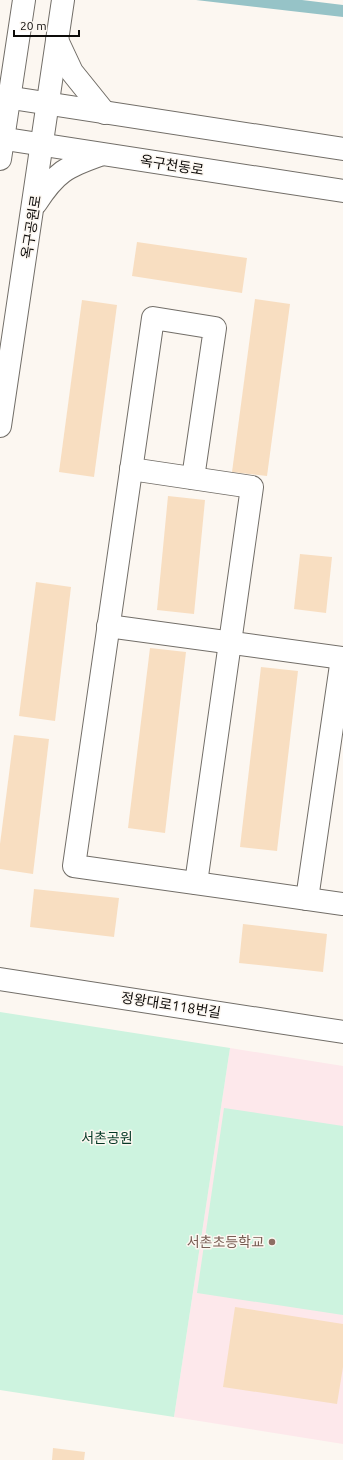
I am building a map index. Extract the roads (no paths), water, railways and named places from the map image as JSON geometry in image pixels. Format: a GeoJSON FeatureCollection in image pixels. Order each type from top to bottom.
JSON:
{"type":"FeatureCollection","features":[{"type":"Feature","properties":{"kind":"street"},"geometry":{"type":"LineString","coordinates":[[1,145],[4,97],[24,0]]}},
{"type":"Feature","properties":{"kind":"street","name":"옥구공원로"},"geometry":{"type":"LineString","coordinates":[[0,426],[64,0]]}},
{"type":"Feature","properties":{"kind":"street"},"geometry":{"type":"LineString","coordinates":[[0,46],[20,25]]}},
{"type":"Feature","properties":{"kind":"street"},"geometry":{"type":"LineString","coordinates":[[58,34],[72,72],[105,112]]}},
{"type":"Feature","properties":{"kind":"street"},"geometry":{"type":"LineString","coordinates":[[4,97],[343,149]]}},
{"type":"Feature","properties":{"kind":"street","name":"옥구천동로"},"geometry":{"type":"LineString","coordinates":[[1,145],[43,145],[343,191]]}},
{"type":"Feature","properties":{"kind":"street"},"geometry":{"type":"LineString","coordinates":[[34,206],[48,184],[61,172],[73,164],[104,154]]}},
{"type":"Feature","properties":{"kind":"street"},"geometry":{"type":"LineString","coordinates":[[193,478],[215,328],[152,318],[74,866],[343,904]]}},
{"type":"Feature","properties":{"kind":"street"},"geometry":{"type":"LineString","coordinates":[[131,469],[252,487],[196,884]]}},
{"type":"Feature","properties":{"kind":"street"},"geometry":{"type":"LineString","coordinates":[[108,626],[342,658],[307,899]]}},
{"type":"Feature","properties":{"kind":"street","name":"정왕대로118번길"},"geometry":{"type":"LineString","coordinates":[[0,979],[343,1032]]}},
{"type":"Feature","properties":{"kind":"water"},"geometry":{"type":"Polygon","coordinates":[[[196,0],[302,0],[343,5],[343,17],[196,0]]]}},
{"type":"Feature","properties":{"kind":"place","name":"서촌초등학교"},"geometry":{"type":"Point","coordinates":[272,1242]}},
{"type":"Feature","properties":{"kind":"park label","name":"서촌공원"},"geometry":{"type":"Point","coordinates":[107,1138]}}]}
